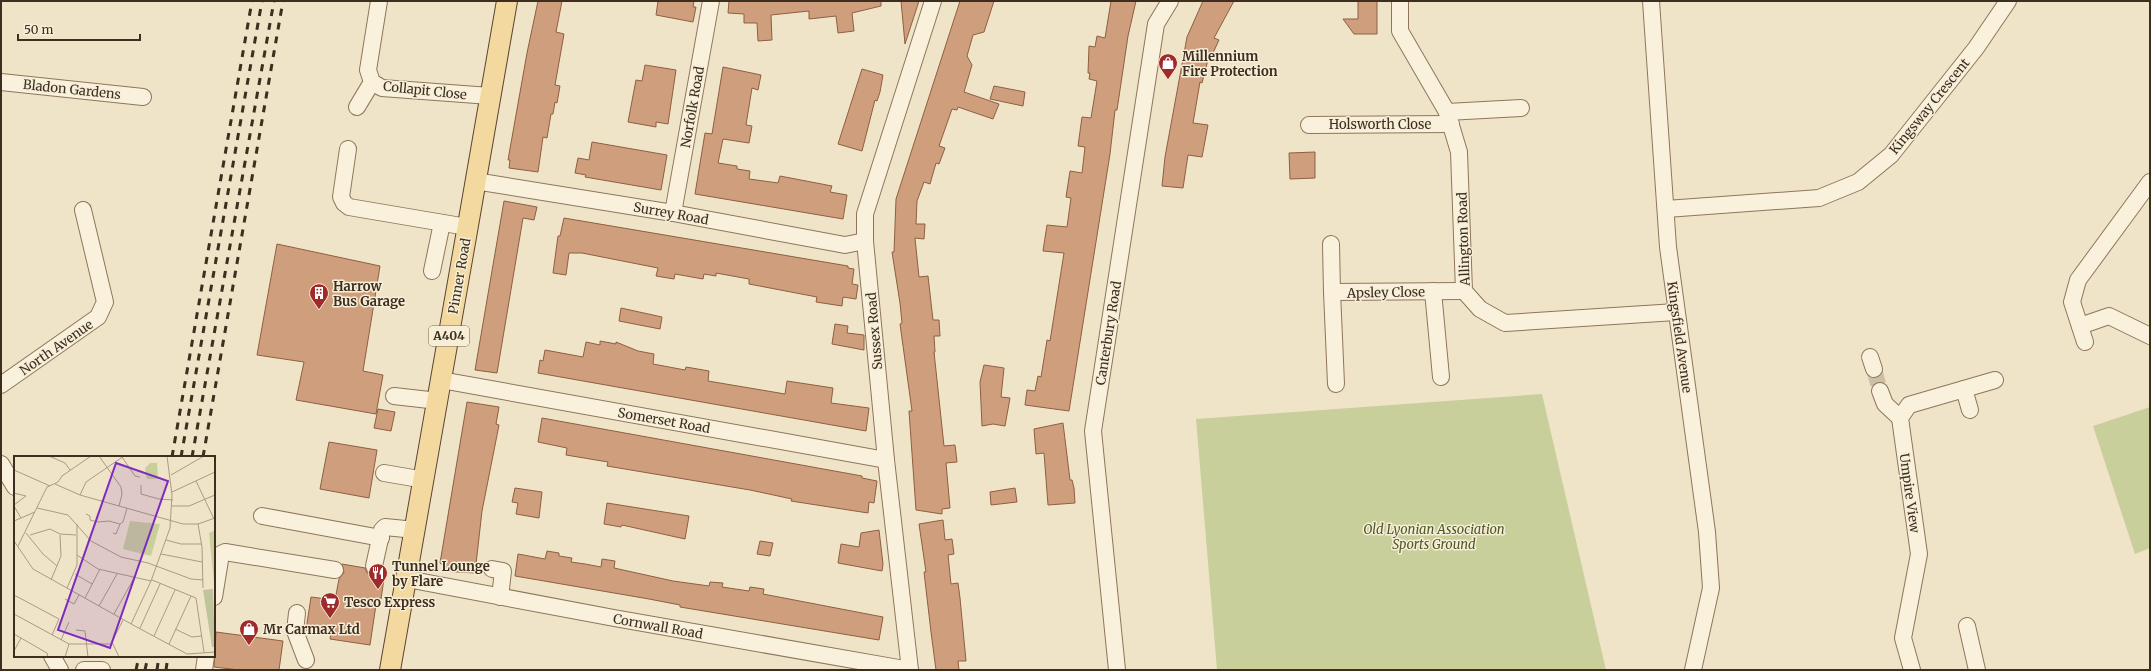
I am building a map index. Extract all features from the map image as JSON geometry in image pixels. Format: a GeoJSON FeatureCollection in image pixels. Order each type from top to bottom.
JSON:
{"type":"FeatureCollection","features":[{"type":"Feature","properties":{"kind":"main road","name":"Pinner Road"},"geometry":{"type":"LineString","coordinates":[[390,670],[425,480],[506,1]]}},
{"type":"Feature","properties":{"kind":"street","name":"Collapit Close"},"geometry":{"type":"LineString","coordinates":[[379,1],[368,70],[372,82],[382,88],[490,96]]}},
{"type":"Feature","properties":{"kind":"street","name":"Norfolk Road"},"geometry":{"type":"LineString","coordinates":[[673,213],[711,1]]}},
{"type":"Feature","properties":{"kind":"street","name":"Sussex Road"},"geometry":{"type":"LineString","coordinates":[[910,670],[886,460],[865,241],[865,214],[933,1]]}},
{"type":"Feature","properties":{"kind":"street","name":"Canterbury Road"},"geometry":{"type":"LineString","coordinates":[[1118,670],[1093,430],[1156,24],[1170,1]]}},
{"type":"Feature","properties":{"kind":"street","name":"Allington Road"},"geometry":{"type":"LineString","coordinates":[[1400,1],[1400,31],[1449,118],[1458,152],[1464,291],[1480,309],[1505,323],[1676,312]]}},
{"type":"Feature","properties":{"kind":"street","name":"Kingsfield Avenue"},"geometry":{"type":"LineString","coordinates":[[1651,1],[1666,208],[1676,312],[1707,532],[1711,588],[1693,670]]}},
{"type":"Feature","properties":{"kind":"street","name":"Kingsway Crescent"},"geometry":{"type":"LineString","coordinates":[[1666,208],[1819,198],[1858,182],[1891,154],[1976,48],[2008,1]]}},
{"type":"Feature","properties":{"kind":"street","name":"Bladon Gardens"},"geometry":{"type":"LineString","coordinates":[[1,82],[143,97]]}},
{"type":"Feature","properties":{"kind":"street"},"geometry":{"type":"LineString","coordinates":[[357,107],[372,82]]}},
{"type":"Feature","properties":{"kind":"street","name":"Holsworth Close"},"geometry":{"type":"LineString","coordinates":[[1309,125],[1449,118],[1521,108]]}},
{"type":"Feature","properties":{"kind":"street"},"geometry":{"type":"LineString","coordinates":[[348,149],[341,197],[344,203],[349,207],[467,227]]}},
{"type":"Feature","properties":{"kind":"street","name":"Surrey Road"},"geometry":{"type":"LineString","coordinates":[[475,181],[673,213],[845,245],[865,241]]}},
{"type":"Feature","properties":{"kind":"street"},"geometry":{"type":"LineString","coordinates":[[2085,342],[2072,302],[2078,280],[2150,182]]}},
{"type":"Feature","properties":{"kind":"street","name":"North Avenue"},"geometry":{"type":"LineString","coordinates":[[1,385],[98,317],[105,302],[84,210]]}},
{"type":"Feature","properties":{"kind":"street"},"geometry":{"type":"LineString","coordinates":[[432,271],[442,222]]}},
{"type":"Feature","properties":{"kind":"street","name":"Apsley Close"},"geometry":{"type":"LineString","coordinates":[[1331,244],[1332,292],[1464,291]]}},
{"type":"Feature","properties":{"kind":"street"},"geometry":{"type":"LineString","coordinates":[[1433,291],[1440,377]]}},
{"type":"Feature","properties":{"kind":"street"},"geometry":{"type":"LineString","coordinates":[[1332,292],[1336,384]]}},
{"type":"Feature","properties":{"kind":"street"},"geometry":{"type":"LineString","coordinates":[[2080,326],[2110,316],[2150,336]]}},
{"type":"Feature","properties":{"kind":"street","name":"Somerset Road"},"geometry":{"type":"LineString","coordinates":[[441,380],[886,460]]}},
{"type":"Feature","properties":{"kind":"street"},"geometry":{"type":"LineString","coordinates":[[1880,391],[1885,404],[1900,418],[1909,405],[1995,380]]}},
{"type":"Feature","properties":{"kind":"street"},"geometry":{"type":"LineString","coordinates":[[1964,389],[1970,410]]}},
{"type":"Feature","properties":{"kind":"street"},"geometry":{"type":"LineString","coordinates":[[394,396],[438,402]]}},
{"type":"Feature","properties":{"kind":"street","name":"Umpire View"},"geometry":{"type":"LineString","coordinates":[[1900,418],[1919,554],[1903,638],[1912,670]]}},
{"type":"Feature","properties":{"kind":"street"},"geometry":{"type":"LineString","coordinates":[[1,464],[14,485]]}},
{"type":"Feature","properties":{"kind":"street"},"geometry":{"type":"LineString","coordinates":[[384,473],[425,480]]}},
{"type":"Feature","properties":{"kind":"street"},"geometry":{"type":"LineString","coordinates":[[262,516],[380,538]]}},
{"type":"Feature","properties":{"kind":"street"},"geometry":{"type":"LineString","coordinates":[[374,566],[382,530],[389,526],[415,530]]}},
{"type":"Feature","properties":{"kind":"street"},"geometry":{"type":"LineString","coordinates":[[215,591],[221,554],[225,552],[335,570]]}},
{"type":"Feature","properties":{"kind":"street"},"geometry":{"type":"LineString","coordinates":[[492,569],[504,572],[500,597]]}},
{"type":"Feature","properties":{"kind":"street","name":"Cornwall Road"},"geometry":{"type":"LineString","coordinates":[[407,579],[910,670]]}},
{"type":"Feature","properties":{"kind":"street"},"geometry":{"type":"LineString","coordinates":[[297,613],[295,631],[306,660]]}},
{"type":"Feature","properties":{"kind":"street"},"geometry":{"type":"LineString","coordinates":[[1967,626],[1977,670]]}},
{"type":"Feature","properties":{"kind":"street"},"geometry":{"type":"LineString","coordinates":[[53,657],[60,670]]}},
{"type":"Feature","properties":{"kind":"street"},"geometry":{"type":"LineString","coordinates":[[204,670],[206,657]]}},
{"type":"Feature","properties":{"kind":"green space","name":"Old Lyonian Association Sports Ground"},"geometry":{"type":"Polygon","coordinates":[[[1542,394],[1606,670],[1217,670],[1196,419],[1542,394]]]}},
{"type":"Feature","properties":{"kind":"green space"},"geometry":{"type":"Polygon","coordinates":[[[2150,407],[2150,548],[2135,554],[2093,426],[2150,407]]]}},
{"type":"Feature","properties":{"kind":"building"},"geometry":{"type":"Polygon","coordinates":[[[538,1],[562,1],[556,32],[564,34],[555,85],[560,86],[557,103],[555,102],[553,114],[551,114],[547,138],[543,137],[538,172],[509,168],[510,160],[508,160],[538,1]]]}},
{"type":"Feature","properties":{"kind":"building"},"geometry":{"type":"Polygon","coordinates":[[[658,1],[694,1],[693,7],[696,7],[693,22],[656,15],[658,1]]]}},
{"type":"Feature","properties":{"kind":"building"},"geometry":{"type":"Polygon","coordinates":[[[729,1],[881,1],[881,6],[852,13],[854,31],[838,33],[836,16],[809,19],[809,11],[771,15],[772,40],[758,41],[757,23],[744,23],[744,14],[728,13],[729,1]]]}},
{"type":"Feature","properties":{"kind":"building"},"geometry":{"type":"Polygon","coordinates":[[[901,1],[919,1],[905,44],[901,1]]]}},
{"type":"Feature","properties":{"kind":"building"},"geometry":{"type":"Polygon","coordinates":[[[960,1],[994,1],[984,32],[973,35],[967,56],[972,65],[964,92],[999,104],[993,119],[958,107],[957,110],[952,109],[939,146],[945,148],[939,164],[936,163],[930,184],[924,182],[917,201],[916,224],[925,224],[924,239],[915,238],[919,277],[928,276],[933,320],[939,320],[940,336],[934,336],[934,352],[944,446],[955,445],[957,462],[946,463],[950,508],[942,509],[942,514],[916,510],[909,411],[912,411],[900,324],[902,323],[900,303],[892,252],[894,252],[896,199],[960,1]]]}},
{"type":"Feature","properties":{"kind":"building"},"geometry":{"type":"Polygon","coordinates":[[[1111,1],[1136,1],[1128,36],[1117,110],[1115,110],[1110,154],[1069,411],[1025,405],[1027,390],[1035,391],[1038,376],[1041,377],[1047,340],[1050,341],[1064,253],[1043,251],[1047,225],[1067,227],[1071,198],[1066,197],[1070,171],[1082,173],[1085,147],[1078,146],[1082,117],[1091,118],[1097,81],[1089,79],[1089,46],[1095,47],[1097,36],[1105,38],[1111,1]]]}},
{"type":"Feature","properties":{"kind":"building"},"geometry":{"type":"Polygon","coordinates":[[[1203,1],[1234,1],[1214,38],[1219,40],[1213,53],[1210,52],[1202,83],[1200,82],[1193,123],[1208,125],[1202,157],[1188,155],[1183,188],[1162,186],[1165,157],[1187,37],[1203,1]]]}},
{"type":"Feature","properties":{"kind":"building"},"geometry":{"type":"Polygon","coordinates":[[[1358,1],[1377,1],[1377,34],[1354,34],[1343,19],[1358,19],[1358,1]]]}},
{"type":"Feature","properties":{"kind":"building"},"geometry":{"type":"Polygon","coordinates":[[[645,65],[676,70],[668,124],[656,122],[656,127],[628,122],[636,80],[642,81],[645,65]]]}},
{"type":"Feature","properties":{"kind":"building"},"geometry":{"type":"Polygon","coordinates":[[[723,67],[761,75],[758,90],[752,88],[746,125],[752,126],[749,143],[723,139],[718,163],[737,166],[737,169],[750,171],[749,179],[778,183],[780,176],[832,186],[830,192],[847,195],[843,219],[695,194],[705,133],[712,134],[723,67]]]}},
{"type":"Feature","properties":{"kind":"building"},"geometry":{"type":"Polygon","coordinates":[[[862,69],[883,75],[880,92],[877,101],[875,100],[862,151],[838,144],[862,69]]]}},
{"type":"Feature","properties":{"kind":"building"},"geometry":{"type":"Polygon","coordinates":[[[994,86],[1025,92],[1023,106],[990,99],[994,86]]]}},
{"type":"Feature","properties":{"kind":"building"},"geometry":{"type":"Polygon","coordinates":[[[592,142],[667,155],[661,190],[585,177],[586,175],[575,173],[578,158],[589,160],[592,142]]]}},
{"type":"Feature","properties":{"kind":"building"},"geometry":{"type":"Polygon","coordinates":[[[1315,152],[1315,178],[1290,179],[1289,153],[1315,152]]]}},
{"type":"Feature","properties":{"kind":"building"},"geometry":{"type":"Polygon","coordinates":[[[504,201],[537,207],[534,220],[523,218],[497,373],[475,370],[504,201]]]}},
{"type":"Feature","properties":{"kind":"building"},"geometry":{"type":"Polygon","coordinates":[[[564,218],[848,266],[848,268],[854,269],[852,284],[858,285],[856,299],[843,297],[842,306],[816,302],[817,297],[749,284],[749,279],[716,273],[716,276],[704,274],[703,279],[675,274],[674,279],[656,276],[658,268],[582,253],[569,253],[566,275],[553,273],[558,236],[560,236],[564,218]]]}},
{"type":"Feature","properties":{"kind":"building","name":"Harrow Bus Garage"},"geometry":{"type":"Polygon","coordinates":[[[277,244],[380,266],[363,371],[383,375],[376,414],[296,400],[304,362],[257,355],[277,244]]]}},
{"type":"Feature","properties":{"kind":"building"},"geometry":{"type":"Polygon","coordinates":[[[621,308],[662,317],[660,329],[619,321],[621,308]]]}},
{"type":"Feature","properties":{"kind":"building"},"geometry":{"type":"Polygon","coordinates":[[[835,324],[848,326],[847,333],[864,335],[864,350],[832,344],[835,324]]]}},
{"type":"Feature","properties":{"kind":"building"},"geometry":{"type":"Polygon","coordinates":[[[600,341],[616,344],[616,342],[638,351],[654,354],[653,364],[685,370],[686,367],[709,371],[708,381],[785,394],[787,381],[833,388],[831,403],[869,408],[866,431],[538,373],[540,360],[543,361],[545,350],[583,357],[586,342],[600,345],[600,341]]]}},
{"type":"Feature","properties":{"kind":"building"},"geometry":{"type":"Polygon","coordinates":[[[984,365],[1004,368],[1001,397],[1010,398],[1005,426],[993,424],[982,426],[980,382],[984,365]]]}},
{"type":"Feature","properties":{"kind":"building"},"geometry":{"type":"Polygon","coordinates":[[[467,402],[499,407],[496,424],[499,425],[482,511],[475,573],[442,571],[443,566],[440,563],[467,402]]]}},
{"type":"Feature","properties":{"kind":"building"},"geometry":{"type":"Polygon","coordinates":[[[378,409],[395,412],[391,431],[374,428],[378,409]]]}},
{"type":"Feature","properties":{"kind":"building"},"geometry":{"type":"Polygon","coordinates":[[[542,418],[862,476],[862,478],[877,481],[874,503],[869,502],[868,513],[791,501],[792,499],[750,490],[607,466],[608,462],[566,455],[567,448],[538,442],[542,418]]]}},
{"type":"Feature","properties":{"kind":"building"},"geometry":{"type":"Polygon","coordinates":[[[1063,423],[1070,480],[1072,480],[1074,488],[1075,503],[1048,505],[1044,453],[1036,454],[1034,429],[1063,423]]]}},
{"type":"Feature","properties":{"kind":"building"},"geometry":{"type":"Polygon","coordinates":[[[329,442],[377,450],[369,498],[320,489],[329,442]]]}},
{"type":"Feature","properties":{"kind":"building"},"geometry":{"type":"Polygon","coordinates":[[[515,488],[542,492],[539,518],[516,514],[518,503],[512,502],[515,488]]]}},
{"type":"Feature","properties":{"kind":"building"},"geometry":{"type":"Polygon","coordinates":[[[1015,488],[1017,502],[991,505],[990,492],[1015,488]]]}},
{"type":"Feature","properties":{"kind":"building"},"geometry":{"type":"Polygon","coordinates":[[[607,503],[689,516],[685,539],[622,525],[621,527],[604,524],[607,503]]]}},
{"type":"Feature","properties":{"kind":"building"},"geometry":{"type":"Polygon","coordinates":[[[943,520],[945,540],[952,539],[954,554],[948,555],[951,584],[958,583],[960,598],[966,661],[958,661],[959,670],[936,670],[924,572],[926,572],[919,524],[943,520]]]}},
{"type":"Feature","properties":{"kind":"building"},"geometry":{"type":"Polygon","coordinates":[[[879,530],[883,564],[882,571],[838,563],[841,544],[859,547],[861,533],[879,530]]]}},
{"type":"Feature","properties":{"kind":"building"},"geometry":{"type":"Polygon","coordinates":[[[760,541],[773,543],[770,556],[757,554],[760,541]]]}},
{"type":"Feature","properties":{"kind":"building"},"geometry":{"type":"Polygon","coordinates":[[[547,551],[559,553],[559,556],[572,558],[571,562],[601,567],[602,559],[615,561],[614,568],[673,581],[709,586],[710,582],[723,583],[722,587],[749,591],[750,587],[764,589],[763,594],[883,617],[879,640],[680,607],[680,605],[649,599],[515,576],[518,554],[545,559],[547,551]]]}},
{"type":"Feature","properties":{"kind":"building"},"geometry":{"type":"Polygon","coordinates":[[[342,564],[365,568],[367,573],[372,575],[377,575],[382,571],[385,572],[381,599],[377,598],[370,645],[330,639],[331,633],[306,630],[311,597],[335,600],[339,579],[344,572],[342,564]]]}},
{"type":"Feature","properties":{"kind":"building","name":"Mr Carmax Ltd"},"geometry":{"type":"Polygon","coordinates":[[[216,632],[283,641],[279,670],[239,670],[214,667],[216,632]]]}},
{"type":"Feature","properties":{"kind":"tunnel"},"geometry":{"type":"LineString","coordinates":[[1874,369],[1880,391]]}},
{"type":"Feature","properties":{"kind":"railway"},"geometry":{"type":"LineString","coordinates":[[172,456],[252,1]]}},
{"type":"Feature","properties":{"kind":"railway"},"geometry":{"type":"LineString","coordinates":[[181,456],[262,1]]}},
{"type":"Feature","properties":{"kind":"railway"},"geometry":{"type":"LineString","coordinates":[[192,456],[274,1]]}},
{"type":"Feature","properties":{"kind":"railway"},"geometry":{"type":"LineString","coordinates":[[203,456],[283,1]]}},
{"type":"Feature","properties":{"kind":"railway"},"geometry":{"type":"LineString","coordinates":[[136,670],[139,657]]}},
{"type":"Feature","properties":{"kind":"railway"},"geometry":{"type":"LineString","coordinates":[[145,670],[148,657]]}},
{"type":"Feature","properties":{"kind":"railway"},"geometry":{"type":"LineString","coordinates":[[157,670],[159,657]]}},
{"type":"Feature","properties":{"kind":"railway"},"geometry":{"type":"LineString","coordinates":[[166,670],[168,657]]}},
{"type":"Feature","properties":{"kind":"place","name":"Millennium Fire Protection"},"geometry":{"type":"Point","coordinates":[1168,80]}},
{"type":"Feature","properties":{"kind":"place","name":"Harrow Bus Garage"},"geometry":{"type":"Point","coordinates":[319,310]}},
{"type":"Feature","properties":{"kind":"place","name":"Tunnel Lounge by Flare"},"geometry":{"type":"Point","coordinates":[378,590]}},
{"type":"Feature","properties":{"kind":"place","name":"Tesco Express"},"geometry":{"type":"Point","coordinates":[330,619]}},
{"type":"Feature","properties":{"kind":"place","name":"Mr Carmax Ltd"},"geometry":{"type":"Point","coordinates":[249,646]}}]}
